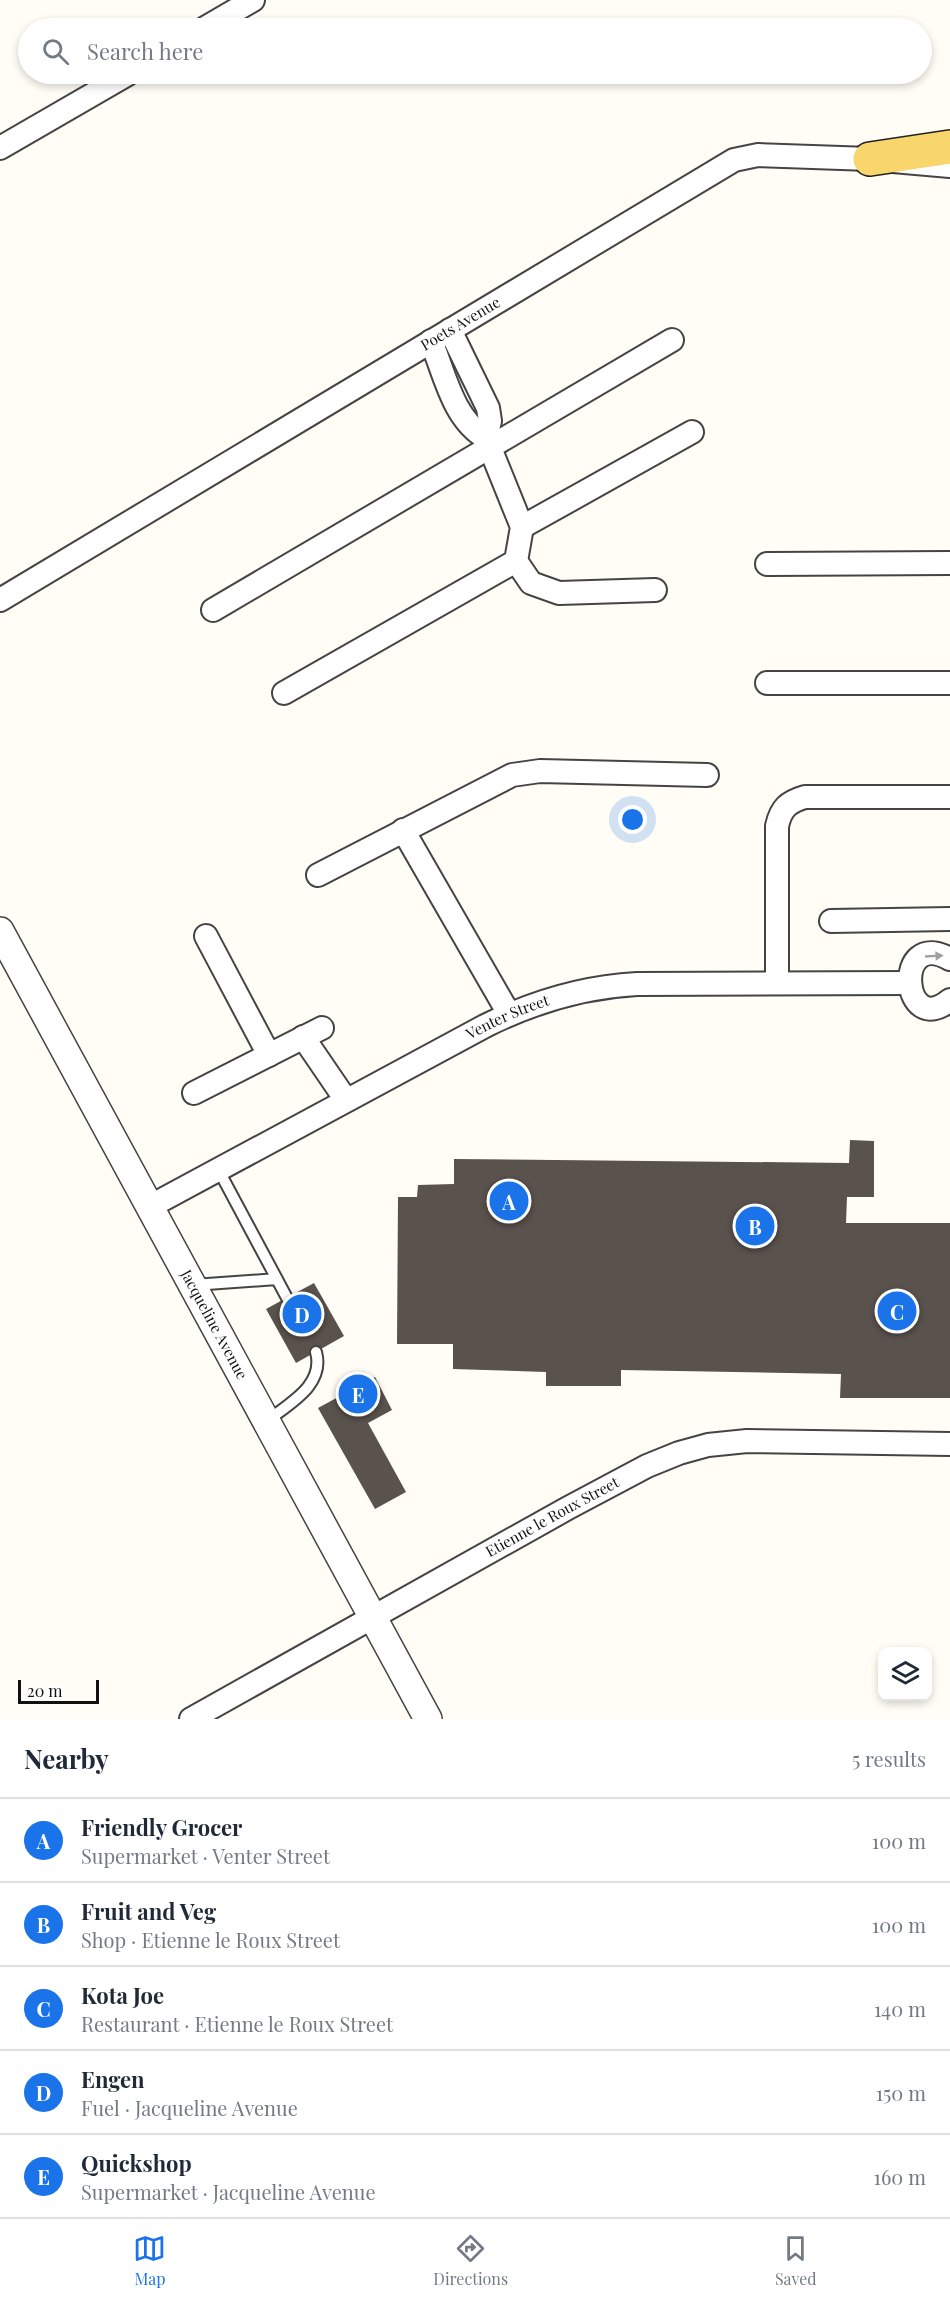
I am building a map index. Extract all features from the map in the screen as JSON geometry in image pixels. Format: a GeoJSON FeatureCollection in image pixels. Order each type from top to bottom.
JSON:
{"type":"FeatureCollection","features":[{"type":"Feature","properties":{"kind":"main road"},"geometry":{"type":"LineString","coordinates":[[870,159],[950,147]]}},
{"type":"Feature","properties":{"kind":"street"},"geometry":{"type":"LineString","coordinates":[[222,18],[253,0]]}},
{"type":"Feature","properties":{"kind":"street"},"geometry":{"type":"LineString","coordinates":[[0,148],[111,84]]}},
{"type":"Feature","properties":{"kind":"street","name":"Poets Avenue"},"geometry":{"type":"LineString","coordinates":[[0,600],[734,160],[758,155],[870,159],[940,166]]}},
{"type":"Feature","properties":{"kind":"street"},"geometry":{"type":"LineString","coordinates":[[441,335],[488,408],[490,421],[488,443],[522,527],[516,561],[531,583],[559,593],[655,590]]}},
{"type":"Feature","properties":{"kind":"street"},"geometry":{"type":"LineString","coordinates":[[213,610],[488,443],[672,340]]}},
{"type":"Feature","properties":{"kind":"street"},"geometry":{"type":"LineString","coordinates":[[522,527],[692,432]]}},
{"type":"Feature","properties":{"kind":"street"},"geometry":{"type":"LineString","coordinates":[[284,693],[516,561]]}},
{"type":"Feature","properties":{"kind":"street"},"geometry":{"type":"LineString","coordinates":[[767,564],[950,563]]}},
{"type":"Feature","properties":{"kind":"street"},"geometry":{"type":"LineString","coordinates":[[767,683],[950,683]]}},
{"type":"Feature","properties":{"kind":"street"},"geometry":{"type":"LineString","coordinates":[[318,875],[499,781],[526,772],[707,775]]}},
{"type":"Feature","properties":{"kind":"street"},"geometry":{"type":"LineString","coordinates":[[777,982],[777,826],[780,812],[791,801],[805,797],[950,797]]}},
{"type":"Feature","properties":{"kind":"street"},"geometry":{"type":"LineString","coordinates":[[403,830],[509,1014]]}},
{"type":"Feature","properties":{"kind":"street"},"geometry":{"type":"LineString","coordinates":[[831,921],[950,920]]}},
{"type":"Feature","properties":{"kind":"street","name":"Jacqueline Avenue"},"geometry":{"type":"LineString","coordinates":[[0,931],[428,1719]]}},
{"type":"Feature","properties":{"kind":"street"},"geometry":{"type":"LineString","coordinates":[[206,936],[269,1055]]}},
{"type":"Feature","properties":{"kind":"street"},"geometry":{"type":"LineString","coordinates":[[950,959],[942,955],[922,957],[914,964],[908,983],[914,998],[925,1006],[942,1006],[950,1000]]}},
{"type":"Feature","properties":{"kind":"street","name":"Venter Street"},"geometry":{"type":"LineString","coordinates":[[149,1207],[509,1014],[561,996],[612,986],[777,982],[908,983]]}},
{"type":"Feature","properties":{"kind":"street"},"geometry":{"type":"LineString","coordinates":[[194,1093],[313,1033],[346,1100]]}},
{"type":"Feature","properties":{"kind":"street","name":"Etienne le Roux Street"},"geometry":{"type":"LineString","coordinates":[[191,1719],[568,1508],[647,1466],[679,1453],[708,1445],[747,1441],[950,1444]]}},
{"type":"Feature","properties":{"kind":"lane"},"geometry":{"type":"LineString","coordinates":[[218,1169],[287,1298]]}},
{"type":"Feature","properties":{"kind":"lane"},"geometry":{"type":"LineString","coordinates":[[192,1285],[277,1279]]}},
{"type":"Feature","properties":{"kind":"lane"},"geometry":{"type":"LineString","coordinates":[[267,1421],[309,1387],[317,1377],[319,1364],[316,1352]]}},
{"type":"Feature","properties":{"kind":"building"},"geometry":{"type":"Polygon","coordinates":[[[850,1140],[874,1141],[874,1197],[847,1197],[846,1223],[950,1223],[950,1398],[840,1398],[841,1374],[621,1370],[621,1386],[546,1386],[546,1372],[453,1369],[453,1344],[397,1344],[398,1197],[417,1197],[418,1185],[454,1184],[454,1159],[849,1163],[850,1140]]]}},
{"type":"Feature","properties":{"kind":"building"},"geometry":{"type":"Polygon","coordinates":[[[314,1283],[344,1336],[296,1363],[266,1309],[314,1283]]]}},
{"type":"Feature","properties":{"kind":"building"},"geometry":{"type":"Polygon","coordinates":[[[375,1377],[392,1410],[368,1423],[406,1492],[375,1509],[318,1408],[375,1377]]]}},
{"type":"Feature","properties":{"kind":"place","name":"Friendly Grocer"},"geometry":{"type":"Point","coordinates":[509,1201]}},
{"type":"Feature","properties":{"kind":"place","name":"Fruit and Veg"},"geometry":{"type":"Point","coordinates":[755,1226]}},
{"type":"Feature","properties":{"kind":"place","name":"Kota Joe"},"geometry":{"type":"Point","coordinates":[897,1311]}},
{"type":"Feature","properties":{"kind":"place","name":"Engen"},"geometry":{"type":"Point","coordinates":[302,1314]}},
{"type":"Feature","properties":{"kind":"place","name":"Quickshop"},"geometry":{"type":"Point","coordinates":[358,1394]}}]}
